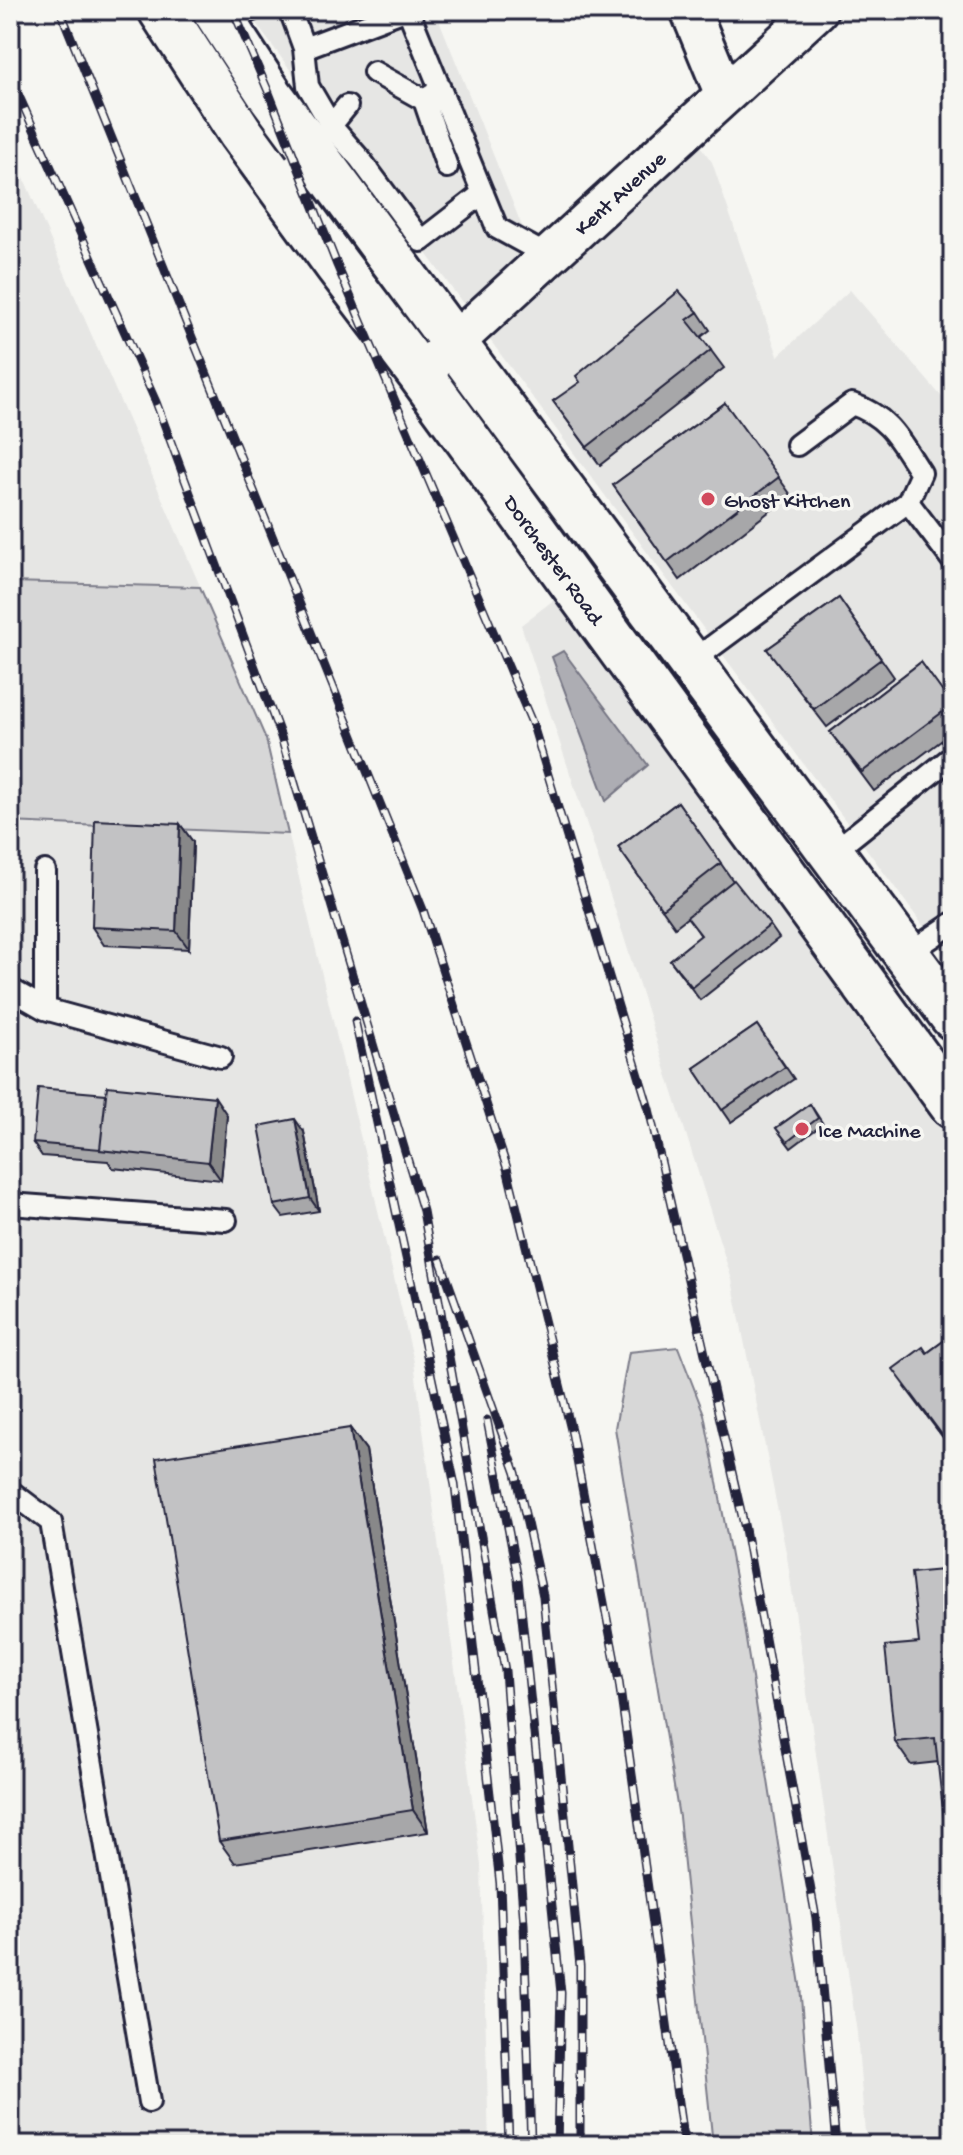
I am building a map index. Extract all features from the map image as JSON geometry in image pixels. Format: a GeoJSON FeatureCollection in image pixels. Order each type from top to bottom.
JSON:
{"type":"FeatureCollection","features":[{"type":"Feature","properties":{"kind":"main road","name":"Dorchester Road"},"geometry":{"type":"LineString","coordinates":[[161,10],[240,132],[953,1106]]}},
{"type":"Feature","properties":{"kind":"main road"},"geometry":{"type":"LineString","coordinates":[[230,14],[269,93],[322,138],[408,242],[455,341],[953,1017]]}},
{"type":"Feature","properties":{"kind":"street"},"geometry":{"type":"LineString","coordinates":[[690,10],[725,95]]}},
{"type":"Feature","properties":{"kind":"street","name":"Kent Avenue"},"geometry":{"type":"LineString","coordinates":[[420,374],[818,10]]}},
{"type":"Feature","properties":{"kind":"lane"},"geometry":{"type":"LineString","coordinates":[[290,10],[304,48],[308,86],[322,138]]}},
{"type":"Feature","properties":{"kind":"lane"},"geometry":{"type":"LineString","coordinates":[[304,48],[406,10],[432,95],[447,167]]}},
{"type":"Feature","properties":{"kind":"lane"},"geometry":{"type":"LineString","coordinates":[[374,72],[432,95],[483,193],[497,228],[548,256]]}},
{"type":"Feature","properties":{"kind":"lane"},"geometry":{"type":"LineString","coordinates":[[398,107],[432,95]]}},
{"type":"Feature","properties":{"kind":"lane"},"geometry":{"type":"LineString","coordinates":[[425,139],[432,95]]}},
{"type":"Feature","properties":{"kind":"lane"},"geometry":{"type":"LineString","coordinates":[[275,180],[322,138],[347,106]]}},
{"type":"Feature","properties":{"kind":"lane"},"geometry":{"type":"LineString","coordinates":[[322,138],[366,150],[408,242]]}},
{"type":"Feature","properties":{"kind":"lane"},"geometry":{"type":"LineString","coordinates":[[387,194],[398,175]]}},
{"type":"Feature","properties":{"kind":"lane"},"geometry":{"type":"LineString","coordinates":[[408,242],[483,193]]}},
{"type":"Feature","properties":{"kind":"lane"},"geometry":{"type":"LineString","coordinates":[[408,242],[420,204]]}},
{"type":"Feature","properties":{"kind":"lane"},"geometry":{"type":"LineString","coordinates":[[691,662],[908,502],[921,473],[895,433],[872,411],[852,404],[797,445]]}},
{"type":"Feature","properties":{"kind":"lane"},"geometry":{"type":"LineString","coordinates":[[908,502],[953,561]]}},
{"type":"Feature","properties":{"kind":"lane"},"geometry":{"type":"LineString","coordinates":[[832,853],[953,756]]}},
{"type":"Feature","properties":{"kind":"lane"},"geometry":{"type":"LineString","coordinates":[[45,871],[45,1009]]}},
{"type":"Feature","properties":{"kind":"lane"},"geometry":{"type":"LineString","coordinates":[[907,954],[953,923]]}},
{"type":"Feature","properties":{"kind":"lane"},"geometry":{"type":"LineString","coordinates":[[10,989],[45,1009],[221,1057]]}},
{"type":"Feature","properties":{"kind":"lane"},"geometry":{"type":"LineString","coordinates":[[10,1204],[226,1220]]}},
{"type":"Feature","properties":{"kind":"lane"},"geometry":{"type":"LineString","coordinates":[[10,1491],[51,1522],[149,2102]]}},
{"type":"Feature","properties":{"kind":"shaded area"},"geometry":{"type":"Polygon","coordinates":[[[246,10],[435,10],[538,266],[688,129],[712,162],[778,356],[850,290],[953,410],[953,966],[246,10]]]}},
{"type":"Feature","properties":{"kind":"shaded area"},"geometry":{"type":"Polygon","coordinates":[[[10,146],[266,739],[414,1362],[481,1865],[489,2145],[10,2145],[10,146]]]}},
{"type":"Feature","properties":{"kind":"shaded area"},"geometry":{"type":"Polygon","coordinates":[[[10,582],[200,587],[266,739],[288,834],[10,822],[10,582]]]}},
{"type":"Feature","properties":{"kind":"shaded area"},"geometry":{"type":"Polygon","coordinates":[[[555,599],[953,1146],[953,2145],[866,2145],[857,2033],[787,1557],[732,1280],[521,625],[555,599]]]}},
{"type":"Feature","properties":{"kind":"shaded area"},"geometry":{"type":"Polygon","coordinates":[[[563,651],[648,765],[606,801],[552,657],[563,651]]]}},
{"type":"Feature","properties":{"kind":"shaded area"},"geometry":{"type":"Polygon","coordinates":[[[678,1347],[704,1414],[742,1614],[800,1985],[813,2145],[713,2145],[679,1817],[615,1428],[629,1352],[678,1347]]]}},
{"type":"Feature","properties":{"kind":"building"},"geometry":{"type":"Polygon","coordinates":[[[679,291],[698,312],[687,320],[711,350],[587,447],[553,401],[580,382],[576,376],[679,291]]]}},
{"type":"Feature","properties":{"kind":"building","name":"Ghost Kitchen"},"geometry":{"type":"Polygon","coordinates":[[[725,403],[779,477],[667,562],[613,485],[725,403]]]}},
{"type":"Feature","properties":{"kind":"building"},"geometry":{"type":"Polygon","coordinates":[[[839,598],[881,659],[814,709],[767,649],[839,598]]]}},
{"type":"Feature","properties":{"kind":"building"},"geometry":{"type":"Polygon","coordinates":[[[921,662],[952,705],[862,772],[830,732],[921,662]]]}},
{"type":"Feature","properties":{"kind":"building"},"geometry":{"type":"Polygon","coordinates":[[[678,802],[721,863],[662,909],[618,847],[678,802]]]}},
{"type":"Feature","properties":{"kind":"building"},"geometry":{"type":"Polygon","coordinates":[[[95,820],[180,824],[176,931],[92,927],[95,820]]]}},
{"type":"Feature","properties":{"kind":"building"},"geometry":{"type":"Polygon","coordinates":[[[734,880],[770,925],[692,987],[670,960],[701,935],[687,917],[734,880]]]}},
{"type":"Feature","properties":{"kind":"building"},"geometry":{"type":"Polygon","coordinates":[[[757,1025],[785,1067],[722,1110],[694,1068],[757,1025]]]}},
{"type":"Feature","properties":{"kind":"building"},"geometry":{"type":"Polygon","coordinates":[[[107,1086],[215,1097],[208,1162],[100,1150],[107,1086]]]}},
{"type":"Feature","properties":{"kind":"building"},"geometry":{"type":"Polygon","coordinates":[[[38,1088],[106,1094],[100,1149],[33,1143],[38,1088]]]}},
{"type":"Feature","properties":{"kind":"building"},"geometry":{"type":"Polygon","coordinates":[[[810,1104],[818,1118],[787,1142],[776,1128],[810,1104]]]}},
{"type":"Feature","properties":{"kind":"building"},"geometry":{"type":"Polygon","coordinates":[[[295,1119],[310,1198],[274,1205],[259,1126],[295,1119]]]}},
{"type":"Feature","properties":{"kind":"building"},"geometry":{"type":"Polygon","coordinates":[[[953,1334],[953,1441],[949,1444],[893,1369],[923,1347],[927,1353],[953,1334]]]}},
{"type":"Feature","properties":{"kind":"building"},"geometry":{"type":"Polygon","coordinates":[[[350,1428],[413,1810],[219,1841],[156,1458],[350,1428]]]}},
{"type":"Feature","properties":{"kind":"building"},"geometry":{"type":"Polygon","coordinates":[[[953,1569],[953,1901],[935,1738],[895,1742],[885,1646],[919,1643],[911,1573],[953,1569]]]}},
{"type":"Feature","properties":{"kind":"railway"},"geometry":{"type":"LineString","coordinates":[[60,10],[423,910],[507,1168],[572,1434],[619,1682],[684,2145]]}},
{"type":"Feature","properties":{"kind":"railway"},"geometry":{"type":"LineString","coordinates":[[233,10],[337,265],[533,725],[649,1109],[745,1529],[816,1918],[836,2145]]}},
{"type":"Feature","properties":{"kind":"railway"},"geometry":{"type":"LineString","coordinates":[[10,76],[156,402],[281,737],[423,1211],[505,1671],[524,1924],[531,2145]]}},
{"type":"Feature","properties":{"kind":"railway"},"geometry":{"type":"LineString","coordinates":[[355,1021],[455,1485],[500,1883],[509,2145]]}},
{"type":"Feature","properties":{"kind":"railway"},"geometry":{"type":"LineString","coordinates":[[440,1259],[516,1473],[543,1596],[580,1966],[580,2145]]}},
{"type":"Feature","properties":{"kind":"railway"},"geometry":{"type":"LineString","coordinates":[[487,1420],[518,1579],[561,1993],[557,2145]]}},
{"type":"Feature","properties":{"kind":"place","name":"Ghost Kitchen"},"geometry":{"type":"Point","coordinates":[708,499]}},
{"type":"Feature","properties":{"kind":"place","name":"Ice Machine"},"geometry":{"type":"Point","coordinates":[802,1129]}}]}
